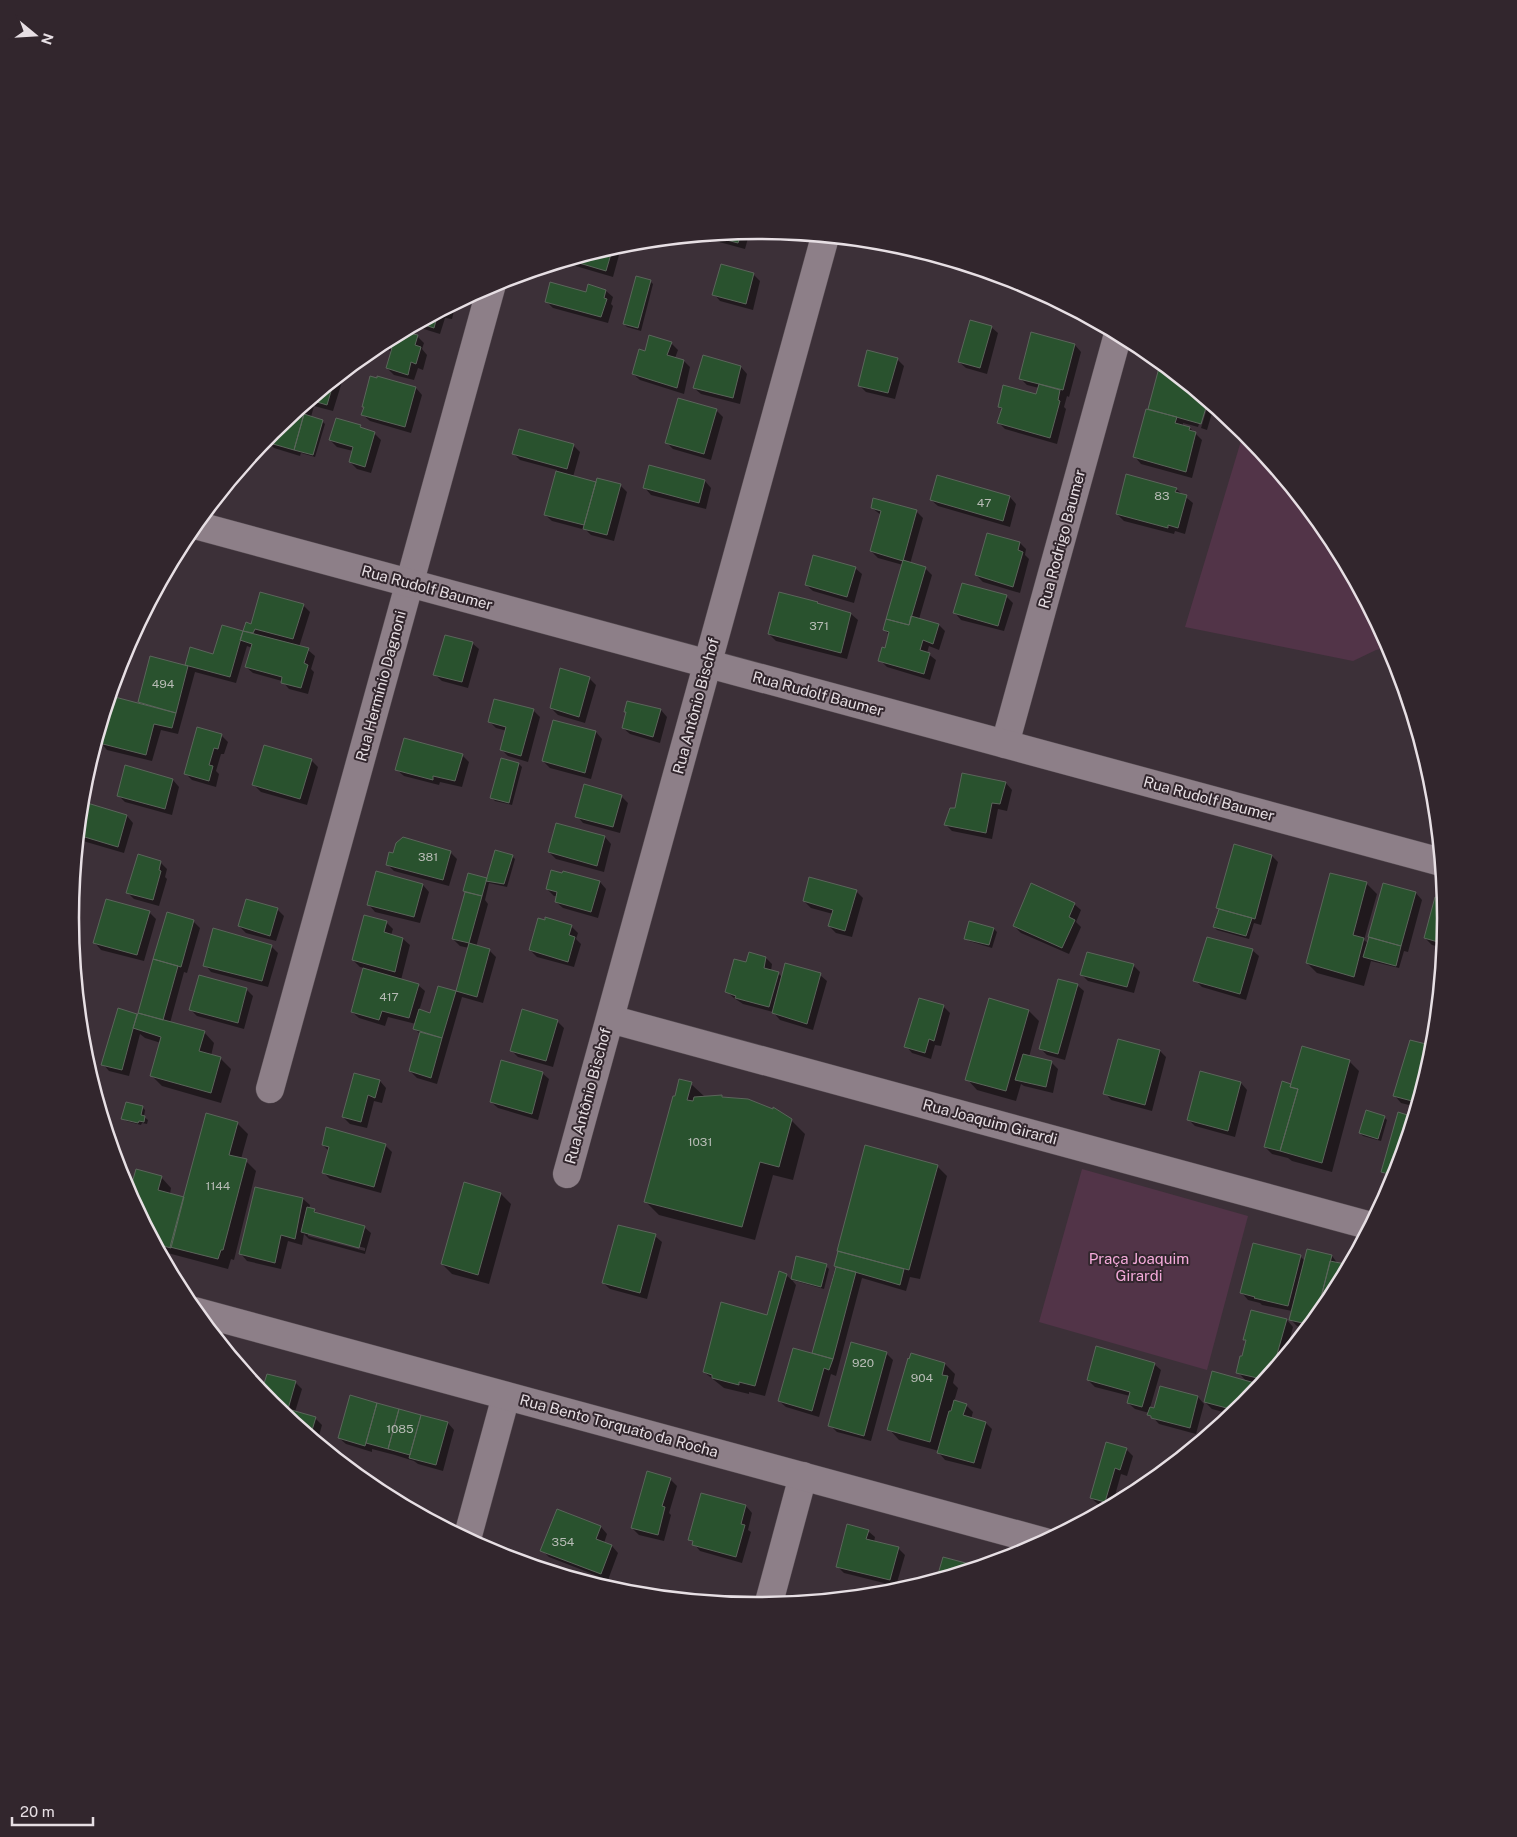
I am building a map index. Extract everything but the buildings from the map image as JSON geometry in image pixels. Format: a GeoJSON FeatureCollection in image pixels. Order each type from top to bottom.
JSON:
{"type":"FeatureCollection","features":[{"type":"Feature","properties":{"kind":"street","name":"Rua Antônio Bischof"},"geometry":{"type":"LineString","coordinates":[[567,1174],[824,242]]}},
{"type":"Feature","properties":{"kind":"street","name":"Rua Hermínio Dagnoni"},"geometry":{"type":"LineString","coordinates":[[270,1088],[489,294]]}},
{"type":"Feature","properties":{"kind":"street","name":"Rua Rodrigo Baumer"},"geometry":{"type":"LineString","coordinates":[[1006,744],[1116,341]]}},
{"type":"Feature","properties":{"kind":"street","name":"Rua Rudolf Baumer"},"geometry":{"type":"LineString","coordinates":[[203,527],[1435,860]]}},
{"type":"Feature","properties":{"kind":"street","name":"Rua Joaquim Girardi"},"geometry":{"type":"LineString","coordinates":[[610,1019],[1365,1224]]}},
{"type":"Feature","properties":{"kind":"street","name":"Rua Bento Torquato da Rocha"},"geometry":{"type":"LineString","coordinates":[[209,1318],[1035,1539]]}},
{"type":"Feature","properties":{"kind":"street"},"geometry":{"type":"LineString","coordinates":[[469,1533],[506,1396]]}},
{"type":"Feature","properties":{"kind":"street"},"geometry":{"type":"LineString","coordinates":[[770,1598],[803,1476]]}},
{"type":"Feature","properties":{"kind":"green space"},"geometry":{"type":"Polygon","coordinates":[[[1241,440],[1270,470],[1324,541],[1347,579],[1383,649],[1353,661],[1185,627],[1241,440]]]}},
{"type":"Feature","properties":{"kind":"green space","name":"Praça Joaquim Girardi"},"geometry":{"type":"Polygon","coordinates":[[[1082,1169],[1248,1216],[1207,1370],[1039,1322],[1082,1169]]]}}]}
